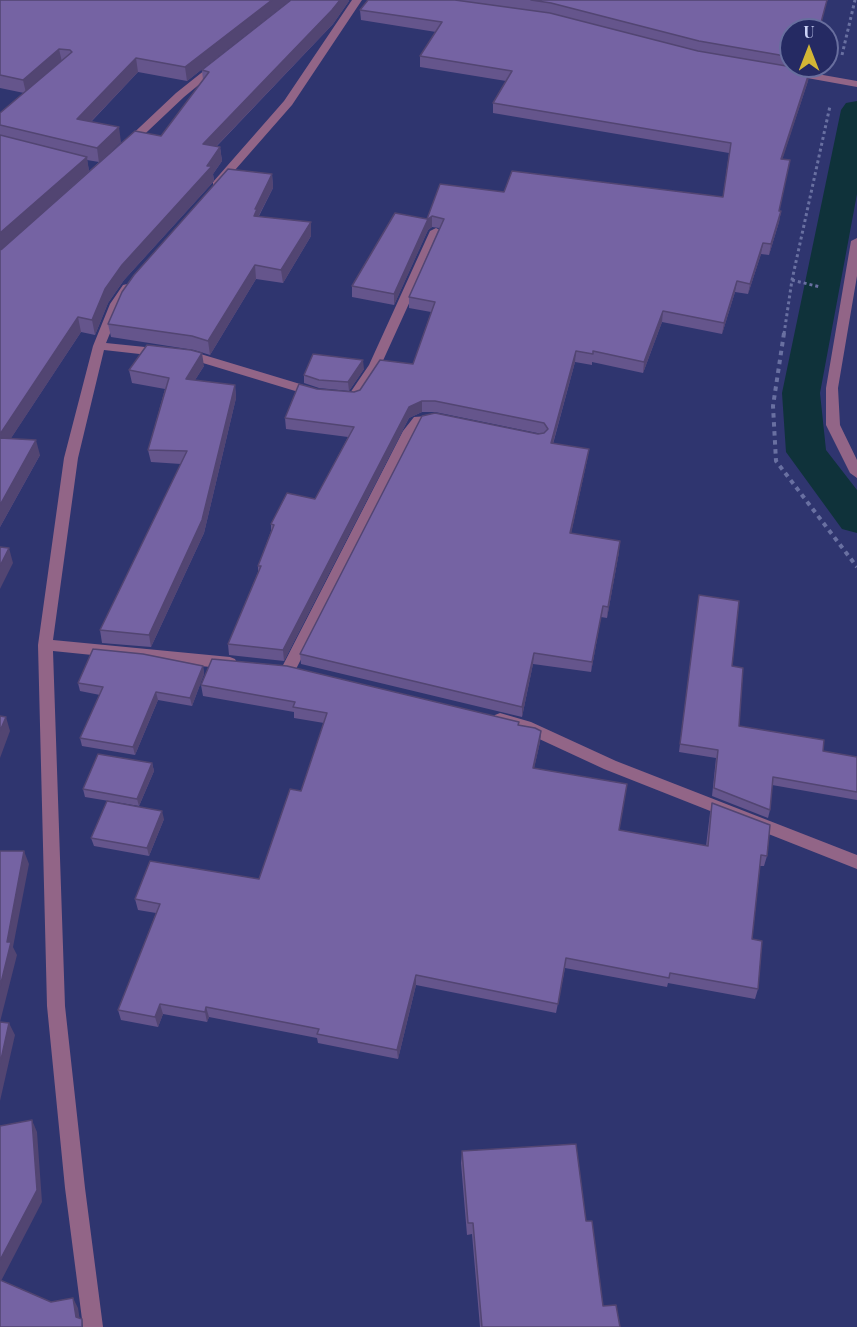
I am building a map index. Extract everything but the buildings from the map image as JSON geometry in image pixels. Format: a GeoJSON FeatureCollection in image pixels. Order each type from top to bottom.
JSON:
{"type":"FeatureCollection","features":[{"type":"Feature","properties":{"kind":"street"},"geometry":{"type":"LineString","coordinates":[[208,195],[288,103],[357,0]]}},
{"type":"Feature","properties":{"kind":"street"},"geometry":{"type":"LineString","coordinates":[[119,153],[180,95],[226,58]]}},
{"type":"Feature","properties":{"kind":"street"},"geometry":{"type":"LineString","coordinates":[[778,70],[857,84]]}},
{"type":"Feature","properties":{"kind":"street"},"geometry":{"type":"LineString","coordinates":[[99,346],[194,356],[318,394],[354,397],[375,365],[436,231]]}},
{"type":"Feature","properties":{"kind":"street"},"geometry":{"type":"LineString","coordinates":[[857,241],[832,388],[833,425],[857,473]]}},
{"type":"Feature","properties":{"kind":"street"},"geometry":{"type":"LineString","coordinates":[[93,1327],[75,1188],[56,1006],[45,645],[71,458],[99,346],[116,304],[138,276]]}},
{"type":"Feature","properties":{"kind":"street"},"geometry":{"type":"LineString","coordinates":[[289,670],[416,422],[423,418],[435,417],[458,422]]}},
{"type":"Feature","properties":{"kind":"street"},"geometry":{"type":"LineString","coordinates":[[45,645],[243,664]]}},
{"type":"Feature","properties":{"kind":"street"},"geometry":{"type":"LineString","coordinates":[[481,715],[526,726],[610,765],[857,862]]}},
{"type":"Feature","properties":{"kind":"path"},"geometry":{"type":"LineString","coordinates":[[855,0],[841,81],[792,280],[773,406],[776,461],[857,567]]}},
{"type":"Feature","properties":{"kind":"path"},"geometry":{"type":"LineString","coordinates":[[792,280],[800,283]]}},
{"type":"Feature","properties":{"kind":"waterway"},"geometry":{"type":"LineString","coordinates":[[857,110],[801,393],[806,452],[857,519]]}}]}
